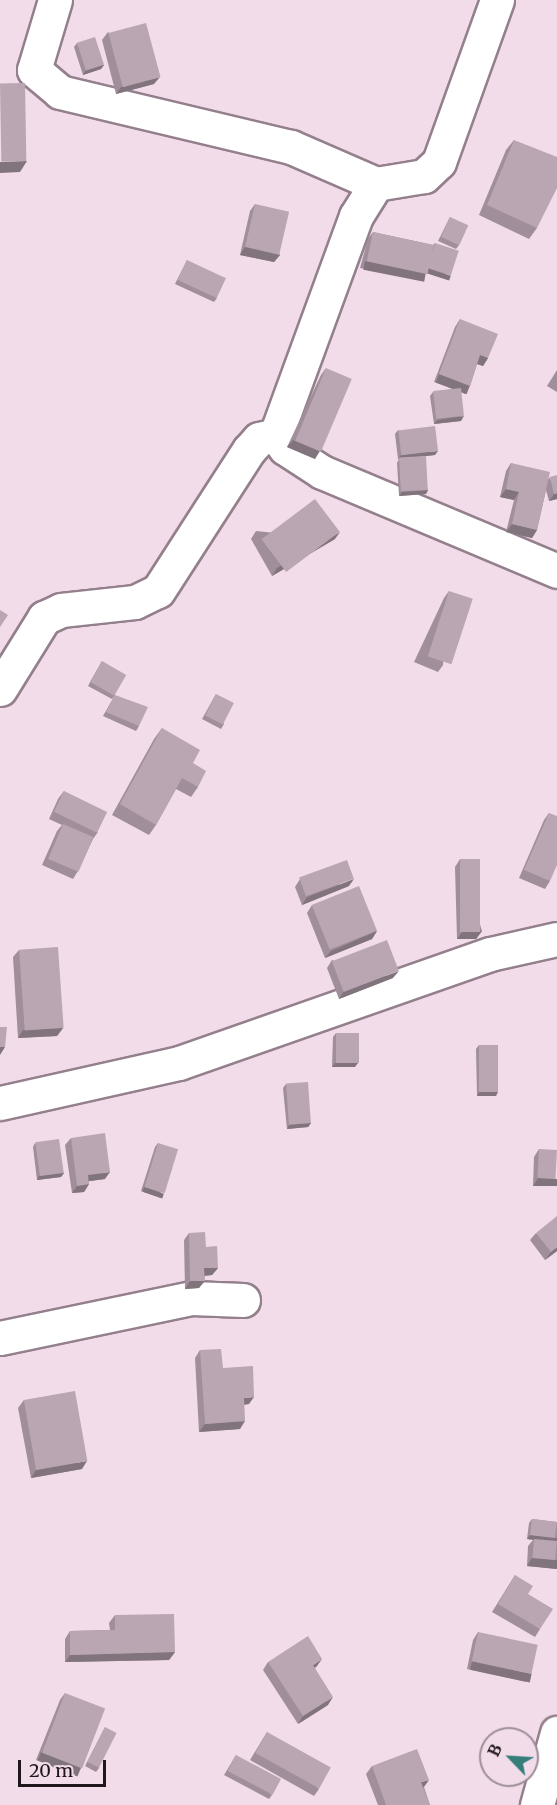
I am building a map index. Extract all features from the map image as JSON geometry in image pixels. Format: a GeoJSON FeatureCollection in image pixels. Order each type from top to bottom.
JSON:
{"type":"FeatureCollection","features":[{"type":"Feature","properties":{"kind":"street"},"geometry":{"type":"LineString","coordinates":[[55,0],[34,70],[60,92],[291,147],[376,184],[424,176],[438,162],[497,0]]}},
{"type":"Feature","properties":{"kind":"street"},"geometry":{"type":"LineString","coordinates":[[276,435],[334,272],[376,184]]}},
{"type":"Feature","properties":{"kind":"street"},"geometry":{"type":"LineString","coordinates":[[276,435],[285,448],[322,472],[557,571]]}},
{"type":"Feature","properties":{"kind":"street"},"geometry":{"type":"LineString","coordinates":[[0,689],[44,618],[61,610],[135,602],[158,591],[249,450],[259,439],[276,435]]}},
{"type":"Feature","properties":{"kind":"street"},"geometry":{"type":"LineString","coordinates":[[0,1103],[179,1063],[490,954],[557,939]]}},
{"type":"Feature","properties":{"kind":"street"},"geometry":{"type":"LineString","coordinates":[[0,1338],[191,1298],[243,1300]]}},
{"type":"Feature","properties":{"kind":"street"},"geometry":{"type":"LineString","coordinates":[[537,1805],[557,1733]]}},
{"type":"Feature","properties":{"kind":"building"},"geometry":{"type":"Polygon","coordinates":[[[146,23],[160,77],[123,87],[108,33],[146,23]]]}},
{"type":"Feature","properties":{"kind":"building"},"geometry":{"type":"Polygon","coordinates":[[[95,37],[104,65],[86,70],[77,43],[95,37]]]}},
{"type":"Feature","properties":{"kind":"building"},"geometry":{"type":"Polygon","coordinates":[[[0,83],[25,83],[26,161],[1,161],[0,83]]]}},
{"type":"Feature","properties":{"kind":"building"},"geometry":{"type":"Polygon","coordinates":[[[514,140],[557,157],[557,188],[537,228],[487,205],[514,140]]]}},
{"type":"Feature","properties":{"kind":"building"},"geometry":{"type":"Polygon","coordinates":[[[255,204],[289,212],[279,255],[245,247],[255,204]]]}},
{"type":"Feature","properties":{"kind":"building"},"geometry":{"type":"Polygon","coordinates":[[[450,217],[468,225],[459,245],[441,237],[450,217]]]}},
{"type":"Feature","properties":{"kind":"building"},"geometry":{"type":"Polygon","coordinates":[[[373,232],[434,245],[427,274],[367,261],[373,232]]]}},
{"type":"Feature","properties":{"kind":"building"},"geometry":{"type":"Polygon","coordinates":[[[435,243],[459,251],[451,275],[427,268],[435,243]]]}},
{"type":"Feature","properties":{"kind":"building"},"geometry":{"type":"Polygon","coordinates":[[[187,260],[226,278],[217,298],[178,280],[187,260]]]}},
{"type":"Feature","properties":{"kind":"building"},"geometry":{"type":"Polygon","coordinates":[[[460,319],[498,334],[488,358],[480,355],[470,386],[439,374],[460,319]]]}},
{"type":"Feature","properties":{"kind":"building"},"geometry":{"type":"Polygon","coordinates":[[[326,368],[352,379],[321,452],[295,441],[326,368]]]}},
{"type":"Feature","properties":{"kind":"building"},"geometry":{"type":"Polygon","coordinates":[[[461,388],[464,416],[436,419],[433,391],[461,388]]]}},
{"type":"Feature","properties":{"kind":"building"},"geometry":{"type":"Polygon","coordinates":[[[435,426],[438,451],[401,455],[398,431],[435,426]]]}},
{"type":"Feature","properties":{"kind":"building"},"geometry":{"type":"Polygon","coordinates":[[[426,456],[428,490],[401,491],[399,457],[426,456]]]}},
{"type":"Feature","properties":{"kind":"building"},"geometry":{"type":"Polygon","coordinates":[[[511,463],[550,472],[537,530],[512,524],[519,492],[506,489],[511,463]]]}},
{"type":"Feature","properties":{"kind":"building"},"geometry":{"type":"Polygon","coordinates":[[[557,475],[557,493],[554,494],[550,477],[557,475]]]}},
{"type":"Feature","properties":{"kind":"building"},"geometry":{"type":"Polygon","coordinates":[[[315,499],[340,532],[286,572],[261,539],[315,499]]]}},
{"type":"Feature","properties":{"kind":"building"},"geometry":{"type":"Polygon","coordinates":[[[449,591],[473,599],[451,664],[428,657],[449,591]]]}},
{"type":"Feature","properties":{"kind":"building"},"geometry":{"type":"Polygon","coordinates":[[[0,610],[8,615],[0,627],[0,610]]]}},
{"type":"Feature","properties":{"kind":"building"},"geometry":{"type":"Polygon","coordinates":[[[102,661],[126,675],[114,696],[90,682],[102,661]]]}},
{"type":"Feature","properties":{"kind":"building"},"geometry":{"type":"Polygon","coordinates":[[[216,694],[234,703],[223,724],[205,715],[216,694]]]}},
{"type":"Feature","properties":{"kind":"building"},"geometry":{"type":"Polygon","coordinates":[[[115,695],[148,707],[139,726],[106,712],[115,695]]]}},
{"type":"Feature","properties":{"kind":"building"},"geometry":{"type":"Polygon","coordinates":[[[162,728],[200,750],[193,763],[206,771],[198,787],[182,778],[156,825],[120,804],[162,728]]]}},
{"type":"Feature","properties":{"kind":"building"},"geometry":{"type":"Polygon","coordinates":[[[64,791],[107,812],[97,833],[54,812],[64,791]]]}},
{"type":"Feature","properties":{"kind":"building"},"geometry":{"type":"Polygon","coordinates":[[[549,813],[557,816],[557,865],[550,881],[524,870],[549,813]]]}},
{"type":"Feature","properties":{"kind":"building"},"geometry":{"type":"Polygon","coordinates":[[[63,824],[93,837],[79,872],[48,859],[63,824]]]}},
{"type":"Feature","properties":{"kind":"building"},"geometry":{"type":"Polygon","coordinates":[[[460,859],[480,859],[480,932],[460,932],[460,859]]]}},
{"type":"Feature","properties":{"kind":"building"},"geometry":{"type":"Polygon","coordinates":[[[347,860],[354,879],[306,896],[299,877],[347,860]]]}},
{"type":"Feature","properties":{"kind":"building"},"geometry":{"type":"Polygon","coordinates":[[[359,886],[377,931],[330,950],[312,905],[359,886]]]}},
{"type":"Feature","properties":{"kind":"building"},"geometry":{"type":"Polygon","coordinates":[[[387,940],[399,971],[344,992],[332,961],[387,940]]]}},
{"type":"Feature","properties":{"kind":"building"},"geometry":{"type":"Polygon","coordinates":[[[58,947],[64,1028],[25,1031],[19,950],[58,947]]]}},
{"type":"Feature","properties":{"kind":"building"},"geometry":{"type":"Polygon","coordinates":[[[0,1027],[7,1027],[5,1047],[0,1047],[0,1027]]]}},
{"type":"Feature","properties":{"kind":"building"},"geometry":{"type":"Polygon","coordinates":[[[336,1033],[359,1033],[359,1063],[336,1063],[336,1033]]]}},
{"type":"Feature","properties":{"kind":"building"},"geometry":{"type":"Polygon","coordinates":[[[479,1045],[498,1045],[498,1092],[479,1092],[479,1045]]]}},
{"type":"Feature","properties":{"kind":"building"},"geometry":{"type":"Polygon","coordinates":[[[308,1082],[311,1123],[289,1124],[286,1084],[308,1082]]]}},
{"type":"Feature","properties":{"kind":"building"},"geometry":{"type":"Polygon","coordinates":[[[105,1133],[110,1172],[88,1175],[89,1184],[77,1186],[71,1138],[105,1133]]]}},
{"type":"Feature","properties":{"kind":"building"},"geometry":{"type":"Polygon","coordinates":[[[59,1139],[64,1173],[40,1176],[35,1142],[59,1139]]]}},
{"type":"Feature","properties":{"kind":"building"},"geometry":{"type":"Polygon","coordinates":[[[158,1143],[178,1149],[165,1193],[145,1187],[158,1143]]]}},
{"type":"Feature","properties":{"kind":"building"},"geometry":{"type":"Polygon","coordinates":[[[539,1149],[557,1150],[555,1179],[537,1178],[539,1149]]]}},
{"type":"Feature","properties":{"kind":"building"},"geometry":{"type":"Polygon","coordinates":[[[557,1216],[557,1247],[551,1252],[536,1233],[557,1216]]]}},
{"type":"Feature","properties":{"kind":"building"},"geometry":{"type":"Polygon","coordinates":[[[205,1232],[206,1247],[217,1246],[218,1268],[204,1268],[205,1281],[190,1281],[189,1233],[205,1232]]]}},
{"type":"Feature","properties":{"kind":"building"},"geometry":{"type":"Polygon","coordinates":[[[221,1349],[223,1368],[253,1366],[254,1397],[244,1398],[245,1421],[205,1424],[200,1350],[221,1349]]]}},
{"type":"Feature","properties":{"kind":"building"},"geometry":{"type":"Polygon","coordinates":[[[75,1391],[87,1461],[36,1470],[24,1400],[75,1391]]]}},
{"type":"Feature","properties":{"kind":"building"},"geometry":{"type":"Polygon","coordinates":[[[532,1519],[557,1522],[555,1538],[530,1535],[532,1519]]]}},
{"type":"Feature","properties":{"kind":"building"},"geometry":{"type":"Polygon","coordinates":[[[534,1539],[557,1541],[555,1560],[532,1558],[534,1539]]]}},
{"type":"Feature","properties":{"kind":"building"},"geometry":{"type":"Polygon","coordinates":[[[515,1575],[533,1586],[528,1594],[553,1609],[540,1629],[498,1604],[515,1575]]]}},
{"type":"Feature","properties":{"kind":"building"},"geometry":{"type":"Polygon","coordinates":[[[174,1614],[175,1652],[70,1655],[70,1631],[115,1630],[115,1615],[174,1614]]]}},
{"type":"Feature","properties":{"kind":"building"},"geometry":{"type":"Polygon","coordinates":[[[478,1632],[538,1645],[531,1674],[472,1661],[478,1632]]]}},
{"type":"Feature","properties":{"kind":"building"},"geometry":{"type":"Polygon","coordinates":[[[308,1636],[322,1659],[313,1665],[333,1697],[303,1716],[268,1662],[308,1636]]]}},
{"type":"Feature","properties":{"kind":"building"},"geometry":{"type":"Polygon","coordinates":[[[65,1693],[105,1708],[82,1768],[42,1753],[65,1693]]]}},
{"type":"Feature","properties":{"kind":"building"},"geometry":{"type":"Polygon","coordinates":[[[105,1727],[117,1733],[99,1768],[87,1762],[105,1727]]]}},
{"type":"Feature","properties":{"kind":"building"},"geometry":{"type":"Polygon","coordinates":[[[267,1732],[331,1767],[319,1788],[255,1753],[267,1732]]]}},
{"type":"Feature","properties":{"kind":"building"},"geometry":{"type":"Polygon","coordinates":[[[417,1749],[429,1780],[421,1782],[430,1805],[386,1805],[372,1766],[417,1749]]]}},
{"type":"Feature","properties":{"kind":"building"},"geometry":{"type":"Polygon","coordinates":[[[236,1755],[281,1779],[273,1795],[228,1771],[236,1755]]]}}]}
